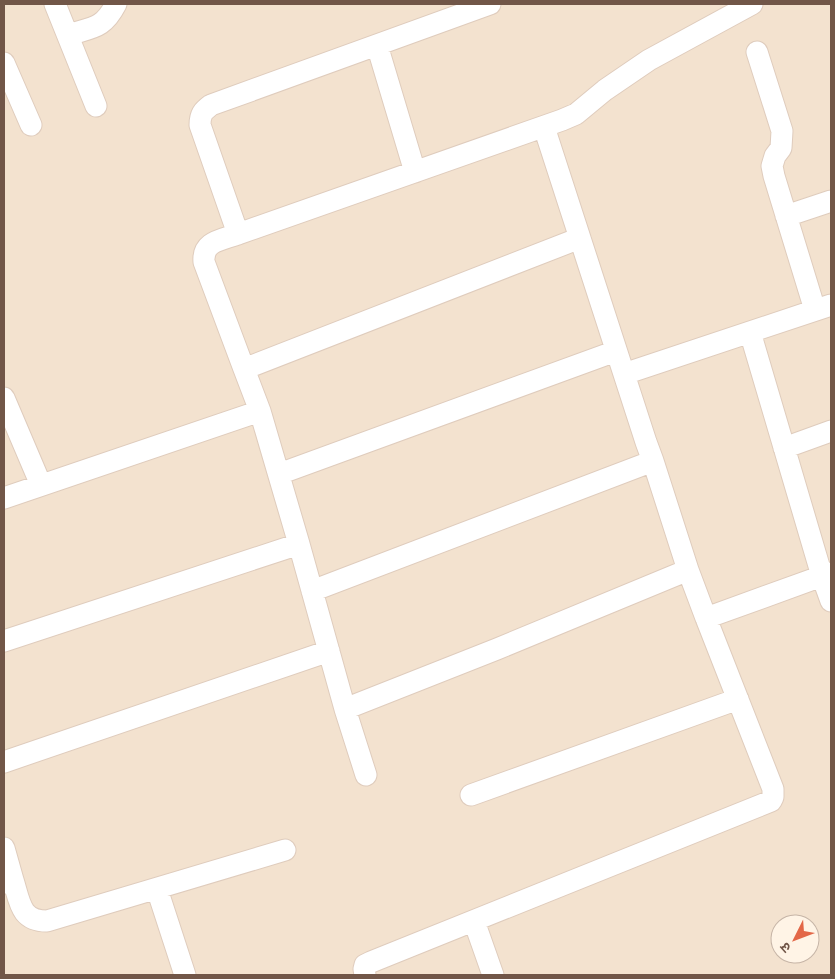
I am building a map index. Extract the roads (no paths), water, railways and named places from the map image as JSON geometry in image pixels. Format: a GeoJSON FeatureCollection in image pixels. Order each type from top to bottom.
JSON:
{"type":"FeatureCollection","features":[{"type":"Feature","properties":{"kind":"street"},"geometry":{"type":"LineString","coordinates":[[55,4],[96,106]]}},
{"type":"Feature","properties":{"kind":"street"},"geometry":{"type":"LineString","coordinates":[[68,35],[103,23],[109,17],[116,4]]}},
{"type":"Feature","properties":{"kind":"street"},"geometry":{"type":"LineString","coordinates":[[238,234],[200,125],[202,112],[211,105],[490,4]]}},
{"type":"Feature","properties":{"kind":"street"},"geometry":{"type":"LineString","coordinates":[[366,775],[345,709],[260,411],[204,262],[203,254],[207,247],[214,242],[544,127],[576,114],[605,90],[649,60],[752,4]]}},
{"type":"Feature","properties":{"kind":"street"},"geometry":{"type":"LineString","coordinates":[[377,45],[415,172]]}},
{"type":"Feature","properties":{"kind":"street"},"geometry":{"type":"LineString","coordinates":[[624,374],[823,308],[786,216],[774,176],[772,166],[775,156],[781,148],[782,131],[757,52]]}},
{"type":"Feature","properties":{"kind":"street"},"geometry":{"type":"LineString","coordinates":[[4,63],[31,125]]}},
{"type":"Feature","properties":{"kind":"street"},"geometry":{"type":"LineString","coordinates":[[365,975],[365,965],[371,962],[771,802],[773,797],[773,789],[688,570],[544,127]]}},
{"type":"Feature","properties":{"kind":"street"},"geometry":{"type":"LineString","coordinates":[[786,216],[831,201]]}},
{"type":"Feature","properties":{"kind":"street"},"geometry":{"type":"LineString","coordinates":[[244,369],[580,238]]}},
{"type":"Feature","properties":{"kind":"street"},"geometry":{"type":"LineString","coordinates":[[750,332],[784,448],[827,574],[831,601]]}},
{"type":"Feature","properties":{"kind":"street"},"geometry":{"type":"LineString","coordinates":[[279,474],[616,351]]}},
{"type":"Feature","properties":{"kind":"street"},"geometry":{"type":"LineString","coordinates":[[4,398],[40,486]]}},
{"type":"Feature","properties":{"kind":"street"},"geometry":{"type":"LineString","coordinates":[[4,498],[260,411]]}},
{"type":"Feature","properties":{"kind":"street"},"geometry":{"type":"LineString","coordinates":[[784,448],[831,431]]}},
{"type":"Feature","properties":{"kind":"street"},"geometry":{"type":"LineString","coordinates":[[312,591],[653,461]]}},
{"type":"Feature","properties":{"kind":"street"},"geometry":{"type":"LineString","coordinates":[[4,641],[299,544]]}},
{"type":"Feature","properties":{"kind":"street"},"geometry":{"type":"LineString","coordinates":[[345,709],[688,570]]}},
{"type":"Feature","properties":{"kind":"street"},"geometry":{"type":"LineString","coordinates":[[706,618],[827,574]]}},
{"type":"Feature","properties":{"kind":"street"},"geometry":{"type":"LineString","coordinates":[[4,762],[329,651]]}},
{"type":"Feature","properties":{"kind":"street"},"geometry":{"type":"LineString","coordinates":[[471,795],[738,699]]}},
{"type":"Feature","properties":{"kind":"street"},"geometry":{"type":"LineString","coordinates":[[4,848],[8,882],[29,918],[36,921],[47,921],[286,850]]}},
{"type":"Feature","properties":{"kind":"street"},"geometry":{"type":"LineString","coordinates":[[157,889],[185,975]]}},
{"type":"Feature","properties":{"kind":"street"},"geometry":{"type":"LineString","coordinates":[[474,921],[493,975]]}}]}
